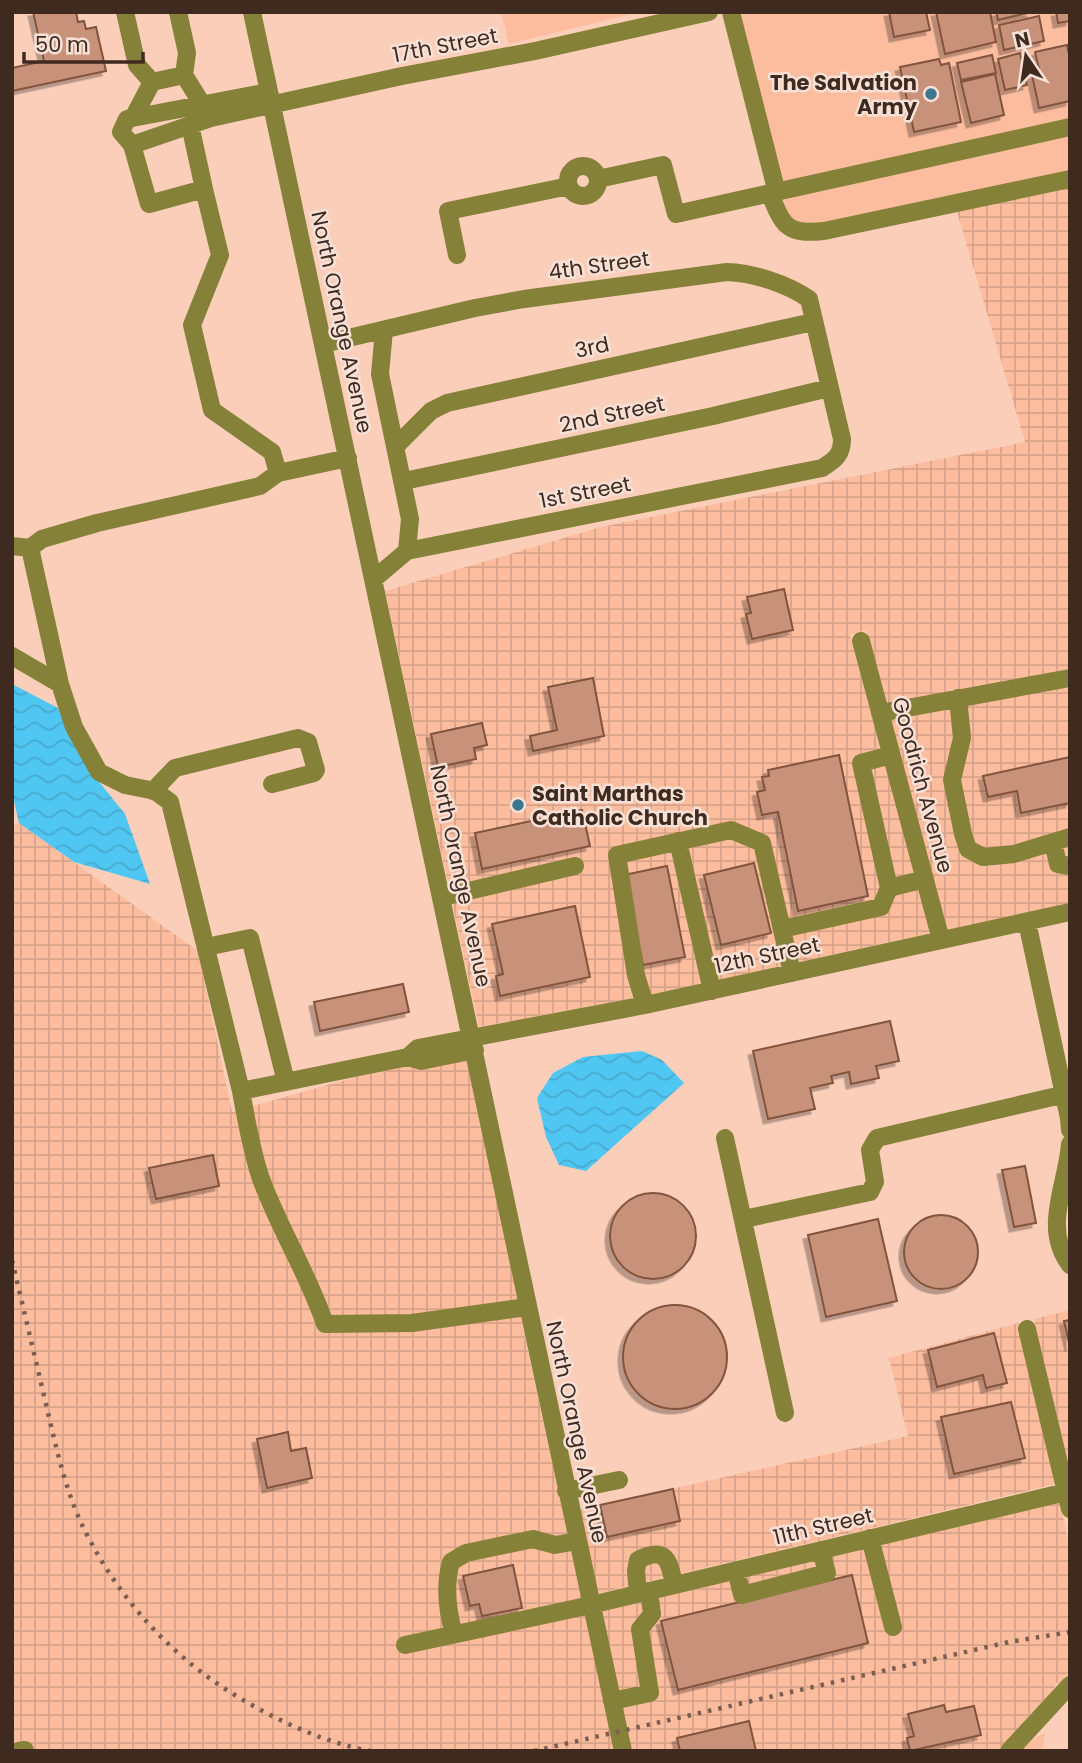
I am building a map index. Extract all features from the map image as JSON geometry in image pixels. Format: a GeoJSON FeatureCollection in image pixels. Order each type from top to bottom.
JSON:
{"type":"FeatureCollection","features":[{"type":"Feature","properties":{"kind":"street"},"geometry":{"type":"LineString","coordinates":[[125,12],[137,65],[152,82]]}},
{"type":"Feature","properties":{"kind":"street"},"geometry":{"type":"LineString","coordinates":[[178,12],[187,53],[184,75],[202,104]]}},
{"type":"Feature","properties":{"kind":"street","name":"North Orange Avenue"},"geometry":{"type":"LineString","coordinates":[[252,12],[443,897],[527,1307],[623,1751]]}},
{"type":"Feature","properties":{"kind":"street","name":"17th Street"},"geometry":{"type":"LineString","coordinates":[[271,99],[682,15],[709,12]]}},
{"type":"Feature","properties":{"kind":"street"},"geometry":{"type":"LineString","coordinates":[[731,12],[773,193],[781,221],[790,229],[805,233],[837,229],[1070,179]]}},
{"type":"Feature","properties":{"kind":"street"},"geometry":{"type":"LineString","coordinates":[[133,118],[152,82],[184,75]]}},
{"type":"Feature","properties":{"kind":"street"},"geometry":{"type":"LineString","coordinates":[[204,190],[149,204],[132,145],[121,132],[127,120],[202,104],[271,99]]}},
{"type":"Feature","properties":{"kind":"street"},"geometry":{"type":"LineString","coordinates":[[132,145],[271,99]]}},
{"type":"Feature","properties":{"kind":"street"},"geometry":{"type":"LineString","coordinates":[[190,125],[220,255],[192,325],[212,410],[272,452],[278,473]]}},
{"type":"Feature","properties":{"kind":"street"},"geometry":{"type":"LineString","coordinates":[[457,255],[449,211],[569,186],[570,173],[578,167],[592,169],[598,179],[663,164],[676,214],[1070,127]]}},
{"type":"Feature","properties":{"kind":"street","name":"4th Street"},"geometry":{"type":"LineString","coordinates":[[323,344],[524,299],[727,272],[755,276],[809,299],[842,439],[842,448],[837,458]]}},
{"type":"Feature","properties":{"kind":"street","name":"3rd"},"geometry":{"type":"LineString","coordinates":[[396,446],[430,411],[447,403],[813,322]]}},
{"type":"Feature","properties":{"kind":"street"},"geometry":{"type":"LineString","coordinates":[[374,579],[407,551],[410,519],[380,374],[384,330]]}},
{"type":"Feature","properties":{"kind":"street","name":"2nd Street"},"geometry":{"type":"LineString","coordinates":[[404,481],[713,416],[829,388]]}},
{"type":"Feature","properties":{"kind":"street"},"geometry":{"type":"LineString","coordinates":[[348,458],[278,473],[260,486],[86,526],[21,547],[74,727],[99,772],[125,785],[153,791],[170,802],[260,1175],[325,1324],[412,1323],[527,1307]]}},
{"type":"Feature","properties":{"kind":"street","name":"1st Street"},"geometry":{"type":"LineString","coordinates":[[407,551],[822,468],[837,458]]}},
{"type":"Feature","properties":{"kind":"street","name":"Goodrich Avenue"},"geometry":{"type":"LineString","coordinates":[[861,641],[941,940]]}},
{"type":"Feature","properties":{"kind":"street"},"geometry":{"type":"LineString","coordinates":[[12,656],[60,684]]}},
{"type":"Feature","properties":{"kind":"street"},"geometry":{"type":"LineString","coordinates":[[880,713],[1070,678]]}},
{"type":"Feature","properties":{"kind":"street"},"geometry":{"type":"LineString","coordinates":[[958,698],[962,738],[952,780],[968,849],[983,858],[1014,854],[1062,839],[1058,863],[1070,866]]}},
{"type":"Feature","properties":{"kind":"street"},"geometry":{"type":"LineString","coordinates":[[153,791],[176,768],[298,738],[308,742],[316,770],[314,773],[272,784]]}},
{"type":"Feature","properties":{"kind":"street"},"geometry":{"type":"LineString","coordinates":[[782,929],[881,907],[889,888],[861,763],[891,755]]}},
{"type":"Feature","properties":{"kind":"street"},"geometry":{"type":"LineString","coordinates":[[645,1005],[636,975],[617,855],[678,841],[731,830],[762,843],[792,973]]}},
{"type":"Feature","properties":{"kind":"street"},"geometry":{"type":"LineString","coordinates":[[678,841],[712,991]]}},
{"type":"Feature","properties":{"kind":"street"},"geometry":{"type":"LineString","coordinates":[[443,897],[575,866]]}},
{"type":"Feature","properties":{"kind":"street"},"geometry":{"type":"LineString","coordinates":[[889,888],[925,879]]}},
{"type":"Feature","properties":{"kind":"street","name":"12th Street"},"geometry":{"type":"LineString","coordinates":[[241,1091],[408,1057],[418,1048],[474,1044],[1070,912]]}},
{"type":"Feature","properties":{"kind":"street"},"geometry":{"type":"LineString","coordinates":[[1027,922],[1067,1094],[1070,1130]]}},
{"type":"Feature","properties":{"kind":"street"},"geometry":{"type":"LineString","coordinates":[[206,947],[250,938],[286,1082]]}},
{"type":"Feature","properties":{"kind":"street"},"geometry":{"type":"LineString","coordinates":[[744,1219],[870,1192],[875,1182],[870,1150],[877,1138],[1067,1094]]}},
{"type":"Feature","properties":{"kind":"street"},"geometry":{"type":"LineString","coordinates":[[725,1138],[785,1413]]}},
{"type":"Feature","properties":{"kind":"street"},"geometry":{"type":"LineString","coordinates":[[1070,1144],[1068,1165],[1058,1198],[1056,1224],[1058,1245],[1070,1265]]}},
{"type":"Feature","properties":{"kind":"street"},"geometry":{"type":"LineString","coordinates":[[1027,1329],[1068,1500]]}},
{"type":"Feature","properties":{"kind":"street"},"geometry":{"type":"LineString","coordinates":[[566,1491],[619,1480]]}},
{"type":"Feature","properties":{"kind":"street","name":"11th Street"},"geometry":{"type":"LineString","coordinates":[[405,1645],[591,1605],[870,1538],[1068,1500]]}},
{"type":"Feature","properties":{"kind":"street"},"geometry":{"type":"LineString","coordinates":[[870,1538],[894,1627]]}},
{"type":"Feature","properties":{"kind":"street"},"geometry":{"type":"LineString","coordinates":[[453,1634],[448,1615],[446,1579],[451,1562],[466,1553],[533,1539],[555,1545],[577,1541]]}},
{"type":"Feature","properties":{"kind":"street"},"geometry":{"type":"LineString","coordinates":[[736,1570],[742,1595],[827,1573],[821,1550]]}},
{"type":"Feature","properties":{"kind":"street"},"geometry":{"type":"LineString","coordinates":[[612,1701],[650,1693],[640,1629],[652,1614],[636,1565],[638,1560],[659,1555],[666,1557],[674,1584]]}},
{"type":"Feature","properties":{"kind":"street"},"geometry":{"type":"LineString","coordinates":[[776,1560],[780,1586]]}},
{"type":"Feature","properties":{"kind":"street"},"geometry":{"type":"LineString","coordinates":[[1009,1751],[1067,1693]]}},
{"type":"Feature","properties":{"kind":"shaded area"},"geometry":{"type":"Polygon","coordinates":[[[501,12],[640,12],[509,44],[501,12]]]}},
{"type":"Feature","properties":{"kind":"shaded area"},"geometry":{"type":"Polygon","coordinates":[[[750,12],[1070,12],[1070,178],[955,205],[951,195],[778,233],[740,15],[750,12]]]}},
{"type":"Feature","properties":{"kind":"shaded area"},"geometry":{"type":"Polygon","coordinates":[[[1070,178],[1070,903],[947,930],[866,630],[850,635],[931,933],[644,996],[479,1027],[385,591],[601,527],[1025,442],[955,205],[1070,178]]]}},
{"type":"Feature","properties":{"kind":"shaded area"},"geometry":{"type":"Polygon","coordinates":[[[19,823],[198,951],[232,1112],[466,1046],[526,1342],[615,1751],[12,1751],[12,825],[19,823]]]}},
{"type":"Feature","properties":{"kind":"shaded area"},"geometry":{"type":"Polygon","coordinates":[[[1070,1310],[1070,1472],[1034,1319],[1070,1310]]]}},
{"type":"Feature","properties":{"kind":"shaded area"},"geometry":{"type":"Polygon","coordinates":[[[1018,1323],[1056,1484],[596,1594],[578,1510],[908,1436],[889,1358],[1018,1323]]]}},
{"type":"Feature","properties":{"kind":"shaded area"},"geometry":{"type":"Polygon","coordinates":[[[1060,1502],[1070,1549],[1070,1672],[1059,1684],[1056,1683],[1054,1689],[997,1751],[632,1751],[600,1612],[1060,1502]]]}},
{"type":"Feature","properties":{"kind":"shaded area"},"geometry":{"type":"Polygon","coordinates":[[[1045,1733],[1042,1751],[1021,1751],[1030,1741],[1045,1733]]]}},
{"type":"Feature","properties":{"kind":"water"},"geometry":{"type":"Polygon","coordinates":[[[12,684],[58,708],[100,783],[125,814],[150,884],[74,862],[19,823],[12,792],[12,684]]]}},
{"type":"Feature","properties":{"kind":"water"},"geometry":{"type":"Polygon","coordinates":[[[642,1051],[662,1060],[684,1083],[586,1171],[559,1165],[546,1137],[537,1098],[553,1073],[583,1057],[642,1051]]]}},
{"type":"Feature","properties":{"kind":"building"},"geometry":{"type":"Polygon","coordinates":[[[33,12],[76,12],[78,22],[84,21],[86,29],[96,27],[106,71],[12,91],[12,68],[44,61],[33,12]]]}},
{"type":"Feature","properties":{"kind":"building"},"geometry":{"type":"Polygon","coordinates":[[[889,12],[926,12],[930,30],[894,37],[889,12]]]}},
{"type":"Feature","properties":{"kind":"building"},"geometry":{"type":"Polygon","coordinates":[[[936,12],[990,12],[996,42],[945,54],[936,12]]]}},
{"type":"Feature","properties":{"kind":"building"},"geometry":{"type":"Polygon","coordinates":[[[996,12],[1032,12],[998,20],[996,12]]]}},
{"type":"Feature","properties":{"kind":"building"},"geometry":{"type":"Polygon","coordinates":[[[1056,12],[1070,12],[1070,21],[1058,23],[1056,12]]]}},
{"type":"Feature","properties":{"kind":"building"},"geometry":{"type":"Polygon","coordinates":[[[1039,16],[1044,41],[1004,50],[999,25],[1039,16]]]}},
{"type":"Feature","properties":{"kind":"building"},"geometry":{"type":"Polygon","coordinates":[[[1067,45],[1070,59],[1070,101],[1039,108],[1032,75],[1040,73],[1035,52],[1067,45]]]}},
{"type":"Feature","properties":{"kind":"building"},"geometry":{"type":"Polygon","coordinates":[[[1020,53],[1027,85],[1005,90],[998,59],[1020,53]]]}},
{"type":"Feature","properties":{"kind":"building"},"geometry":{"type":"Polygon","coordinates":[[[992,55],[996,73],[961,80],[957,63],[992,55]]]}},
{"type":"Feature","properties":{"kind":"building","name":"The Salvation Army"},"geometry":{"type":"Polygon","coordinates":[[[939,59],[941,65],[949,63],[961,122],[914,132],[900,67],[939,59]]]}},
{"type":"Feature","properties":{"kind":"building"},"geometry":{"type":"Polygon","coordinates":[[[995,74],[1004,115],[971,123],[961,82],[995,74]]]}},
{"type":"Feature","properties":{"kind":"building"},"geometry":{"type":"Polygon","coordinates":[[[784,589],[793,630],[752,639],[746,614],[751,613],[747,597],[784,589]]]}},
{"type":"Feature","properties":{"kind":"building"},"geometry":{"type":"Polygon","coordinates":[[[593,678],[604,736],[533,751],[530,736],[557,730],[548,687],[593,678]]]}},
{"type":"Feature","properties":{"kind":"building"},"geometry":{"type":"Polygon","coordinates":[[[482,723],[487,745],[474,748],[476,759],[438,767],[431,734],[482,723]]]}},
{"type":"Feature","properties":{"kind":"building"},"geometry":{"type":"Polygon","coordinates":[[[839,755],[868,896],[798,911],[778,812],[762,815],[757,792],[765,790],[762,777],[769,776],[768,770],[839,755]]]}},
{"type":"Feature","properties":{"kind":"building"},"geometry":{"type":"Polygon","coordinates":[[[1070,757],[1070,803],[1021,813],[1017,791],[988,797],[983,776],[1070,757]]]}},
{"type":"Feature","properties":{"kind":"building"},"geometry":{"type":"Polygon","coordinates":[[[582,810],[590,846],[482,869],[475,833],[582,810]]]}},
{"type":"Feature","properties":{"kind":"building"},"geometry":{"type":"Polygon","coordinates":[[[754,863],[771,933],[721,945],[704,875],[754,863]]]}},
{"type":"Feature","properties":{"kind":"building"},"geometry":{"type":"Polygon","coordinates":[[[667,866],[685,957],[643,965],[624,875],[667,866]]]}},
{"type":"Feature","properties":{"kind":"building"},"geometry":{"type":"Polygon","coordinates":[[[575,906],[590,977],[500,996],[496,976],[503,974],[492,924],[575,906]]]}},
{"type":"Feature","properties":{"kind":"building"},"geometry":{"type":"Polygon","coordinates":[[[403,984],[409,1012],[320,1031],[314,1002],[403,984]]]}},
{"type":"Feature","properties":{"kind":"building"},"geometry":{"type":"Polygon","coordinates":[[[890,1021],[899,1061],[876,1066],[879,1078],[851,1084],[849,1072],[831,1076],[833,1083],[810,1088],[815,1109],[768,1119],[753,1051],[890,1021]]]}},
{"type":"Feature","properties":{"kind":"building"},"geometry":{"type":"Polygon","coordinates":[[[213,1155],[219,1186],[156,1199],[149,1168],[213,1155]]]}},
{"type":"Feature","properties":{"kind":"building"},"geometry":{"type":"Polygon","coordinates":[[[1025,1166],[1036,1223],[1014,1227],[1002,1170],[1025,1166]]]}},
{"type":"Feature","properties":{"kind":"building"},"geometry":{"type":"Polygon","coordinates":[[[653,1193],[669,1197],[683,1206],[692,1220],[696,1236],[692,1252],[683,1266],[669,1275],[653,1279],[637,1275],[623,1266],[614,1252],[610,1236],[614,1220],[623,1206],[637,1197],[653,1193]]]}},
{"type":"Feature","properties":{"kind":"building"},"geometry":{"type":"Polygon","coordinates":[[[941,1215],[955,1218],[967,1226],[975,1238],[978,1252],[975,1266],[967,1278],[955,1286],[941,1289],[927,1286],[915,1278],[907,1266],[904,1252],[907,1238],[915,1226],[927,1218],[941,1215]]]}},
{"type":"Feature","properties":{"kind":"building"},"geometry":{"type":"Polygon","coordinates":[[[878,1219],[897,1301],[826,1317],[808,1235],[878,1219]]]}},
{"type":"Feature","properties":{"kind":"building"},"geometry":{"type":"Polygon","coordinates":[[[675,1305],[695,1308],[712,1320],[724,1337],[727,1357],[724,1377],[712,1394],[695,1406],[675,1409],[655,1406],[638,1394],[626,1377],[623,1357],[626,1337],[638,1320],[655,1308],[675,1305]]]}},
{"type":"Feature","properties":{"kind":"building"},"geometry":{"type":"Polygon","coordinates":[[[1070,1320],[1070,1347],[1064,1321],[1070,1320]]]}},
{"type":"Feature","properties":{"kind":"building"},"geometry":{"type":"Polygon","coordinates":[[[994,1333],[1007,1383],[986,1388],[983,1375],[937,1387],[928,1350],[994,1333]]]}},
{"type":"Feature","properties":{"kind":"building"},"geometry":{"type":"Polygon","coordinates":[[[1011,1402],[1025,1458],[954,1474],[941,1417],[1011,1402]]]}},
{"type":"Feature","properties":{"kind":"building"},"geometry":{"type":"Polygon","coordinates":[[[288,1432],[291,1451],[306,1448],[312,1478],[267,1488],[257,1439],[288,1432]]]}},
{"type":"Feature","properties":{"kind":"building"},"geometry":{"type":"Polygon","coordinates":[[[673,1489],[680,1521],[607,1537],[600,1505],[673,1489]]]}},
{"type":"Feature","properties":{"kind":"building"},"geometry":{"type":"Polygon","coordinates":[[[513,1565],[522,1608],[482,1616],[479,1604],[470,1606],[463,1576],[513,1565]]]}},
{"type":"Feature","properties":{"kind":"building"},"geometry":{"type":"Polygon","coordinates":[[[852,1575],[868,1643],[678,1690],[661,1621],[852,1575]]]}},
{"type":"Feature","properties":{"kind":"building"},"geometry":{"type":"Polygon","coordinates":[[[944,1705],[946,1712],[974,1706],[981,1735],[910,1751],[907,1738],[914,1736],[908,1714],[944,1705]]]}},
{"type":"Feature","properties":{"kind":"building"},"geometry":{"type":"Polygon","coordinates":[[[749,1721],[756,1751],[680,1751],[677,1738],[749,1721]]]}},
{"type":"Feature","properties":{"kind":"railway"},"geometry":{"type":"LineString","coordinates":[[12,1260],[56,1448],[70,1496],[83,1527],[112,1578],[168,1644],[213,1681],[301,1730],[370,1751]]}},
{"type":"Feature","properties":{"kind":"railway"},"geometry":{"type":"LineString","coordinates":[[534,1751],[1009,1642],[1070,1632]]}},
{"type":"Feature","properties":{"kind":"place","name":"The Salvation Army"},"geometry":{"type":"Point","coordinates":[931,94]}},
{"type":"Feature","properties":{"kind":"place","name":"Saint Marthas Catholic Church"},"geometry":{"type":"Point","coordinates":[518,805]}}]}
